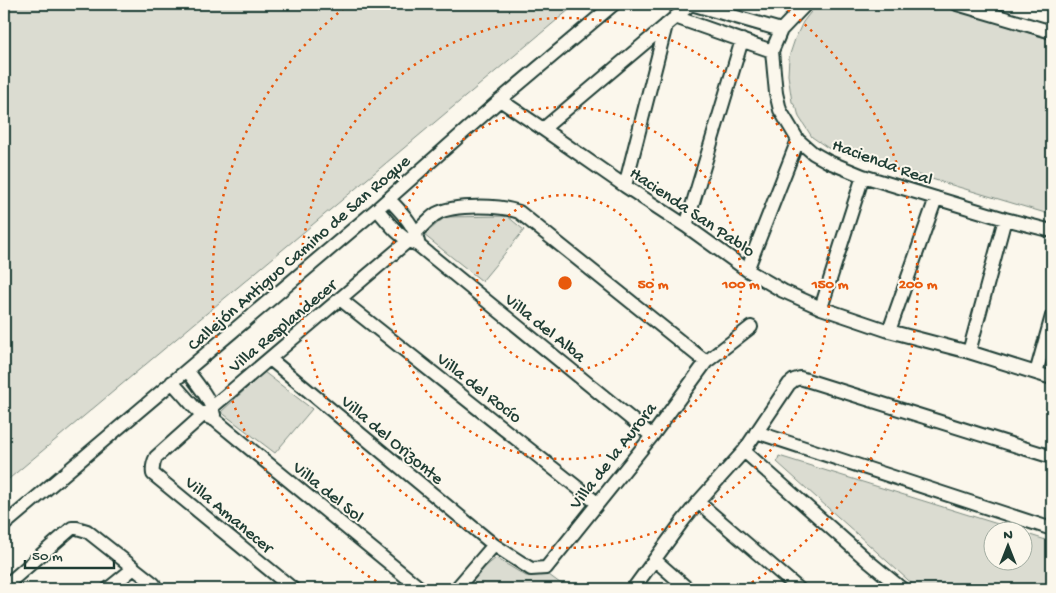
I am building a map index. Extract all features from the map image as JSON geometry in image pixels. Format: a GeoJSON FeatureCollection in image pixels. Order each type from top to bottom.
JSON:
{"type":"FeatureCollection","features":[{"type":"Feature","properties":{"kind":"street","name":"Callejón Antiguo Camino de San Roque"},"geometry":{"type":"LineString","coordinates":[[4,525],[377,210],[500,100],[614,4]]}},
{"type":"Feature","properties":{"kind":"street"},"geometry":{"type":"LineString","coordinates":[[542,129],[691,4],[781,30]]}},
{"type":"Feature","properties":{"kind":"street","name":"Hacienda Real"},"geometry":{"type":"LineString","coordinates":[[806,4],[781,30],[772,51],[776,93],[780,110],[798,140],[813,153],[829,162],[863,176],[1005,219],[1052,231]]}},
{"type":"Feature","properties":{"kind":"street"},"geometry":{"type":"LineString","coordinates":[[957,4],[1052,32]]}},
{"type":"Feature","properties":{"kind":"street"},"geometry":{"type":"LineString","coordinates":[[670,21],[742,40],[772,51]]}},
{"type":"Feature","properties":{"kind":"street"},"geometry":{"type":"LineString","coordinates":[[625,186],[670,21]]}},
{"type":"Feature","properties":{"kind":"street"},"geometry":{"type":"LineString","coordinates":[[686,226],[742,40]]}},
{"type":"Feature","properties":{"kind":"street","name":"Hacienda San Pablo"},"geometry":{"type":"LineString","coordinates":[[500,100],[686,226],[747,270],[783,290],[822,308],[889,331],[969,352],[1052,378]]}},
{"type":"Feature","properties":{"kind":"street"},"geometry":{"type":"LineString","coordinates":[[747,270],[798,140]]}},
{"type":"Feature","properties":{"kind":"street"},"geometry":{"type":"LineString","coordinates":[[822,308],[863,176]]}},
{"type":"Feature","properties":{"kind":"street","name":"Villa del Alba"},"geometry":{"type":"LineString","coordinates":[[389,198],[408,220],[414,240]]}},
{"type":"Feature","properties":{"kind":"street"},"geometry":{"type":"LineString","coordinates":[[889,331],[936,198]]}},
{"type":"Feature","properties":{"kind":"street","name":"Villa Resplandecer"},"geometry":{"type":"LineString","coordinates":[[153,462],[156,457],[210,414],[340,299],[414,240],[435,214],[446,210],[497,207],[519,212],[706,362]]}},
{"type":"Feature","properties":{"kind":"street","name":"Villa del Alba"},"geometry":{"type":"LineString","coordinates":[[377,210],[395,230],[414,240],[652,436]]}},
{"type":"Feature","properties":{"kind":"street"},"geometry":{"type":"LineString","coordinates":[[969,352],[1005,219]]}},
{"type":"Feature","properties":{"kind":"street","name":"Villa del Rocío"},"geometry":{"type":"LineString","coordinates":[[340,299],[597,503]]}},
{"type":"Feature","properties":{"kind":"street"},"geometry":{"type":"LineString","coordinates":[[1036,373],[1052,316]]}},
{"type":"Feature","properties":{"kind":"street","name":"Villa de la Aurora"},"geometry":{"type":"LineString","coordinates":[[494,545],[531,569],[546,568],[652,436],[706,362],[751,327]]}},
{"type":"Feature","properties":{"kind":"street","name":"Villa del Orizonte"},"geometry":{"type":"LineString","coordinates":[[270,359],[494,545]]}},
{"type":"Feature","properties":{"kind":"street","name":"Villa del Sol"},"geometry":{"type":"LineString","coordinates":[[187,370],[207,397],[210,414]]}},
{"type":"Feature","properties":{"kind":"street"},"geometry":{"type":"LineString","coordinates":[[634,589],[698,502],[744,451],[789,384],[800,378],[1052,456]]}},
{"type":"Feature","properties":{"kind":"street","name":"Villa del Sol"},"geometry":{"type":"LineString","coordinates":[[172,382],[195,408],[210,414],[421,589]]}},
{"type":"Feature","properties":{"kind":"street"},"geometry":{"type":"LineString","coordinates":[[756,432],[1052,529]]}},
{"type":"Feature","properties":{"kind":"street"},"geometry":{"type":"LineString","coordinates":[[744,451],[902,589]]}},
{"type":"Feature","properties":{"kind":"street","name":"Villa Amanecer"},"geometry":{"type":"LineString","coordinates":[[153,462],[153,474],[293,589]]}},
{"type":"Feature","properties":{"kind":"street"},"geometry":{"type":"LineString","coordinates":[[698,502],[799,589]]}},
{"type":"Feature","properties":{"kind":"street"},"geometry":{"type":"LineString","coordinates":[[4,587],[72,528],[87,531],[154,584]]}},
{"type":"Feature","properties":{"kind":"street"},"geometry":{"type":"LineString","coordinates":[[456,589],[494,545]]}},
{"type":"Feature","properties":{"kind":"street"},"geometry":{"type":"LineString","coordinates":[[655,560],[688,589]]}},
{"type":"Feature","properties":{"kind":"street"},"geometry":{"type":"LineString","coordinates":[[108,589],[134,568]]}},
{"type":"Feature","properties":{"kind":"shaded area"},"geometry":{"type":"Polygon","coordinates":[[[4,4],[576,4],[4,483],[4,4]]]}},
{"type":"Feature","properties":{"kind":"shaded area"},"geometry":{"type":"Polygon","coordinates":[[[819,4],[937,4],[1052,40],[1052,215],[828,148],[812,137],[792,102],[788,75],[789,57],[795,39],[803,22],[819,4]]]}},
{"type":"Feature","properties":{"kind":"shaded area"},"geometry":{"type":"Polygon","coordinates":[[[507,216],[524,230],[482,281],[424,235],[445,217],[507,216]]]}},
{"type":"Feature","properties":{"kind":"shaded area"},"geometry":{"type":"Polygon","coordinates":[[[264,372],[312,409],[275,453],[221,412],[264,372]]]}},
{"type":"Feature","properties":{"kind":"shaded area"},"geometry":{"type":"Polygon","coordinates":[[[779,456],[985,520],[984,570],[1034,570],[1034,536],[1052,542],[1052,589],[918,589],[777,462],[779,456]]]}},
{"type":"Feature","properties":{"kind":"shaded area"},"geometry":{"type":"Polygon","coordinates":[[[496,558],[526,576],[549,575],[568,589],[466,589],[485,567],[496,558]]]}}]}
